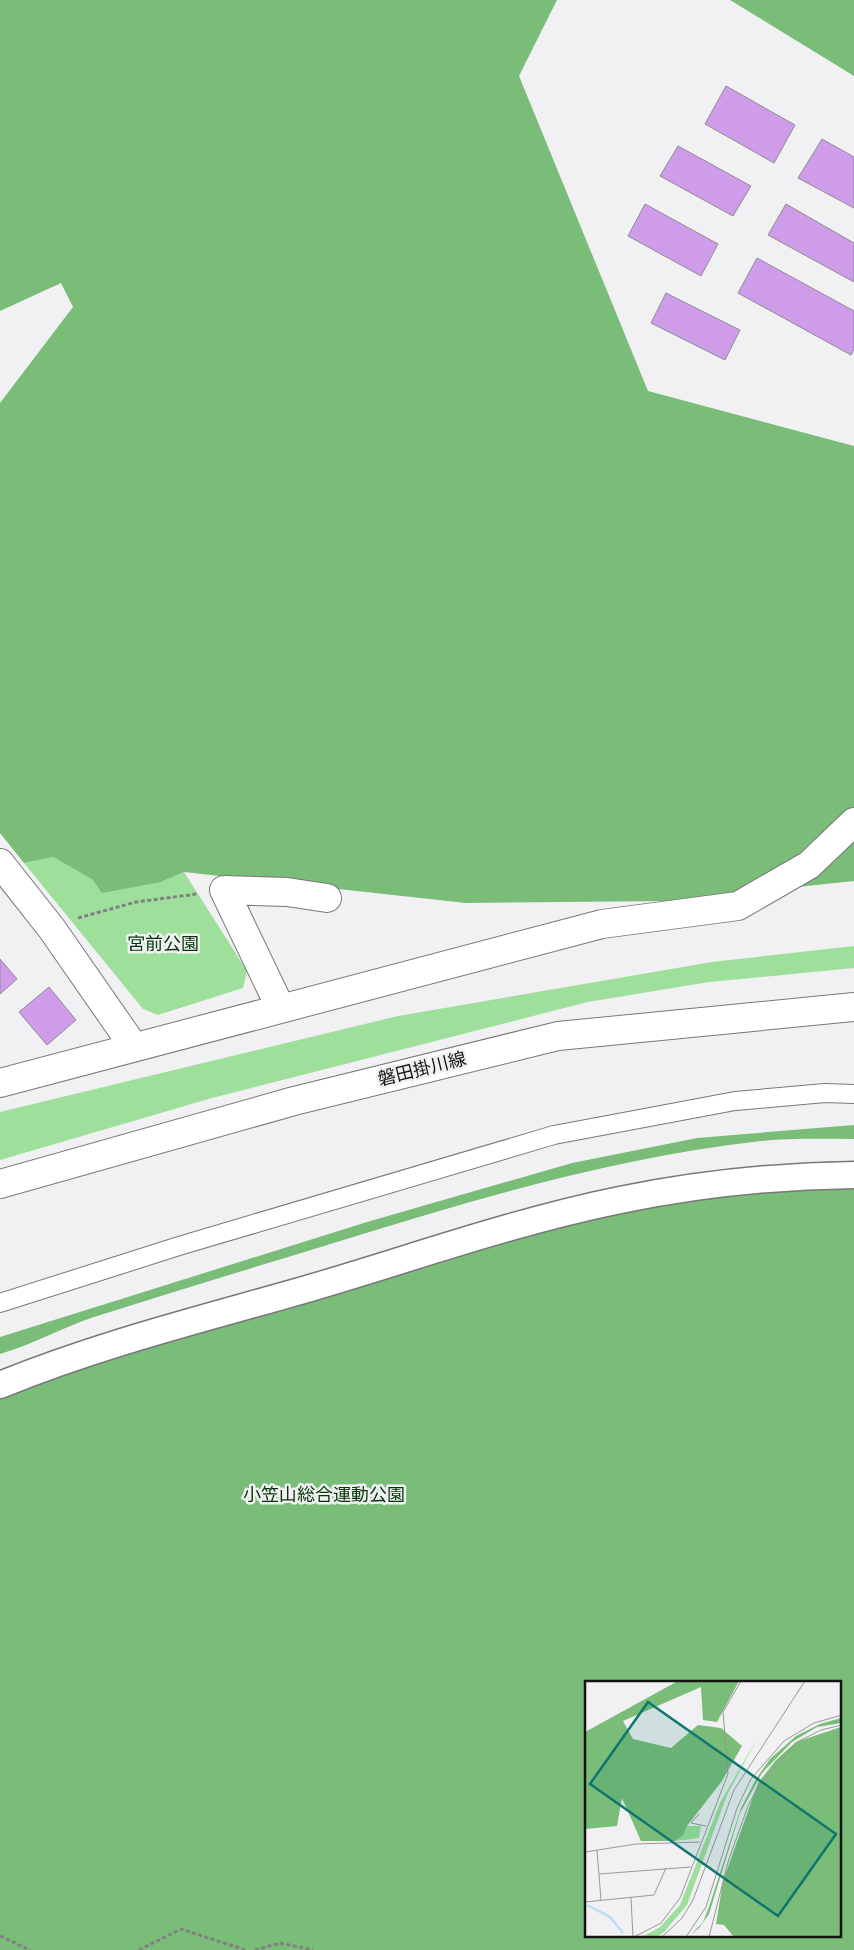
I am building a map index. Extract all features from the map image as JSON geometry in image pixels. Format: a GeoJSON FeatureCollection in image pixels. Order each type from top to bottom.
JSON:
{"type":"FeatureCollection","features":[{"type":"Feature","properties":{"kind":"street"},"geometry":{"type":"LineString","coordinates":[[0,1083],[280,1007],[602,924],[738,906],[809,865],[854,822]]}},
{"type":"Feature","properties":{"kind":"street"},"geometry":{"type":"LineString","coordinates":[[0,863],[52,929],[134,1048]]}},
{"type":"Feature","properties":{"kind":"street"},"geometry":{"type":"LineString","coordinates":[[280,1007],[224,890],[287,892],[327,898]]}},
{"type":"Feature","properties":{"kind":"street","name":"磐田掛川線"},"geometry":{"type":"LineString","coordinates":[[0,1184],[294,1101],[558,1036],[854,1007]]}},
{"type":"Feature","properties":{"kind":"street"},"geometry":{"type":"LineString","coordinates":[[0,1386],[76,1356],[133,1337],[610,1202],[683,1188],[750,1179],[854,1174]]}},
{"type":"Feature","properties":{"kind":"lane"},"geometry":{"type":"LineString","coordinates":[[0,1303],[179,1246],[554,1135],[736,1101],[825,1093],[854,1094]]}},
{"type":"Feature","properties":{"kind":"path"},"geometry":{"type":"LineString","coordinates":[[52,929],[80,917],[136,902],[224,890]]}},
{"type":"Feature","properties":{"kind":"path"},"geometry":{"type":"LineString","coordinates":[[139,1950],[181,1929],[245,1950]]}},
{"type":"Feature","properties":{"kind":"path"},"geometry":{"type":"LineString","coordinates":[[0,1936],[30,1950]]}},
{"type":"Feature","properties":{"kind":"path"},"geometry":{"type":"LineString","coordinates":[[255,1950],[280,1943],[313,1950]]}},
{"type":"Feature","properties":{"kind":"green space"},"geometry":{"type":"Polygon","coordinates":[[[0,0],[557,0],[519,76],[648,391],[854,446],[854,881],[667,901],[466,903],[184,872],[161,882],[102,893],[93,880],[53,857],[24,863],[0,833],[0,403],[73,307],[61,283],[0,311],[0,0]]]}},
{"type":"Feature","properties":{"kind":"green space"},"geometry":{"type":"Polygon","coordinates":[[[730,0],[854,0],[854,76],[730,0]]]}},
{"type":"Feature","properties":{"kind":"green space","name":"宮前公園"},"geometry":{"type":"Polygon","coordinates":[[[53,857],[93,880],[161,882],[184,872],[247,971],[243,988],[158,1015],[143,1009],[24,863],[53,857]]]}},
{"type":"Feature","properties":{"kind":"green space"},"geometry":{"type":"Polygon","coordinates":[[[854,946],[854,968],[709,982],[588,1002],[212,1098],[0,1160],[0,1112],[398,1016],[712,962],[854,946]]]}},
{"type":"Feature","properties":{"kind":"green space"},"geometry":{"type":"Polygon","coordinates":[[[854,1125],[854,1139],[772,1140],[707,1148],[653,1157],[494,1195],[91,1318],[0,1354],[0,1337],[367,1222],[572,1163],[697,1138],[854,1125]]]}},
{"type":"Feature","properties":{"kind":"green space","name":"小笠山総合運動公園"},"geometry":{"type":"Polygon","coordinates":[[[831,1161],[854,1161],[854,1950],[0,1950],[0,1384],[62,1358],[716,1181],[720,1171],[831,1161]]]}},
{"type":"Feature","properties":{"kind":"building"},"geometry":{"type":"Polygon","coordinates":[[[726,86],[795,125],[774,163],[705,124],[726,86]]]}},
{"type":"Feature","properties":{"kind":"building"},"geometry":{"type":"Polygon","coordinates":[[[822,139],[854,157],[854,208],[798,178],[822,139]]]}},
{"type":"Feature","properties":{"kind":"building"},"geometry":{"type":"Polygon","coordinates":[[[678,146],[751,186],[733,216],[660,176],[678,146]]]}},
{"type":"Feature","properties":{"kind":"building"},"geometry":{"type":"Polygon","coordinates":[[[645,204],[718,244],[701,276],[628,236],[645,204]]]}},
{"type":"Feature","properties":{"kind":"building"},"geometry":{"type":"Polygon","coordinates":[[[786,204],[854,243],[854,282],[768,235],[786,204]]]}},
{"type":"Feature","properties":{"kind":"building"},"geometry":{"type":"Polygon","coordinates":[[[757,258],[854,311],[854,349],[851,355],[738,293],[757,258]]]}},
{"type":"Feature","properties":{"kind":"building"},"geometry":{"type":"Polygon","coordinates":[[[666,293],[740,330],[725,360],[651,323],[666,293]]]}},
{"type":"Feature","properties":{"kind":"building"},"geometry":{"type":"Polygon","coordinates":[[[0,959],[17,979],[0,994],[0,959]]]}},
{"type":"Feature","properties":{"kind":"building"},"geometry":{"type":"Polygon","coordinates":[[[49,987],[76,1020],[47,1045],[19,1012],[49,987]]]}}]}
